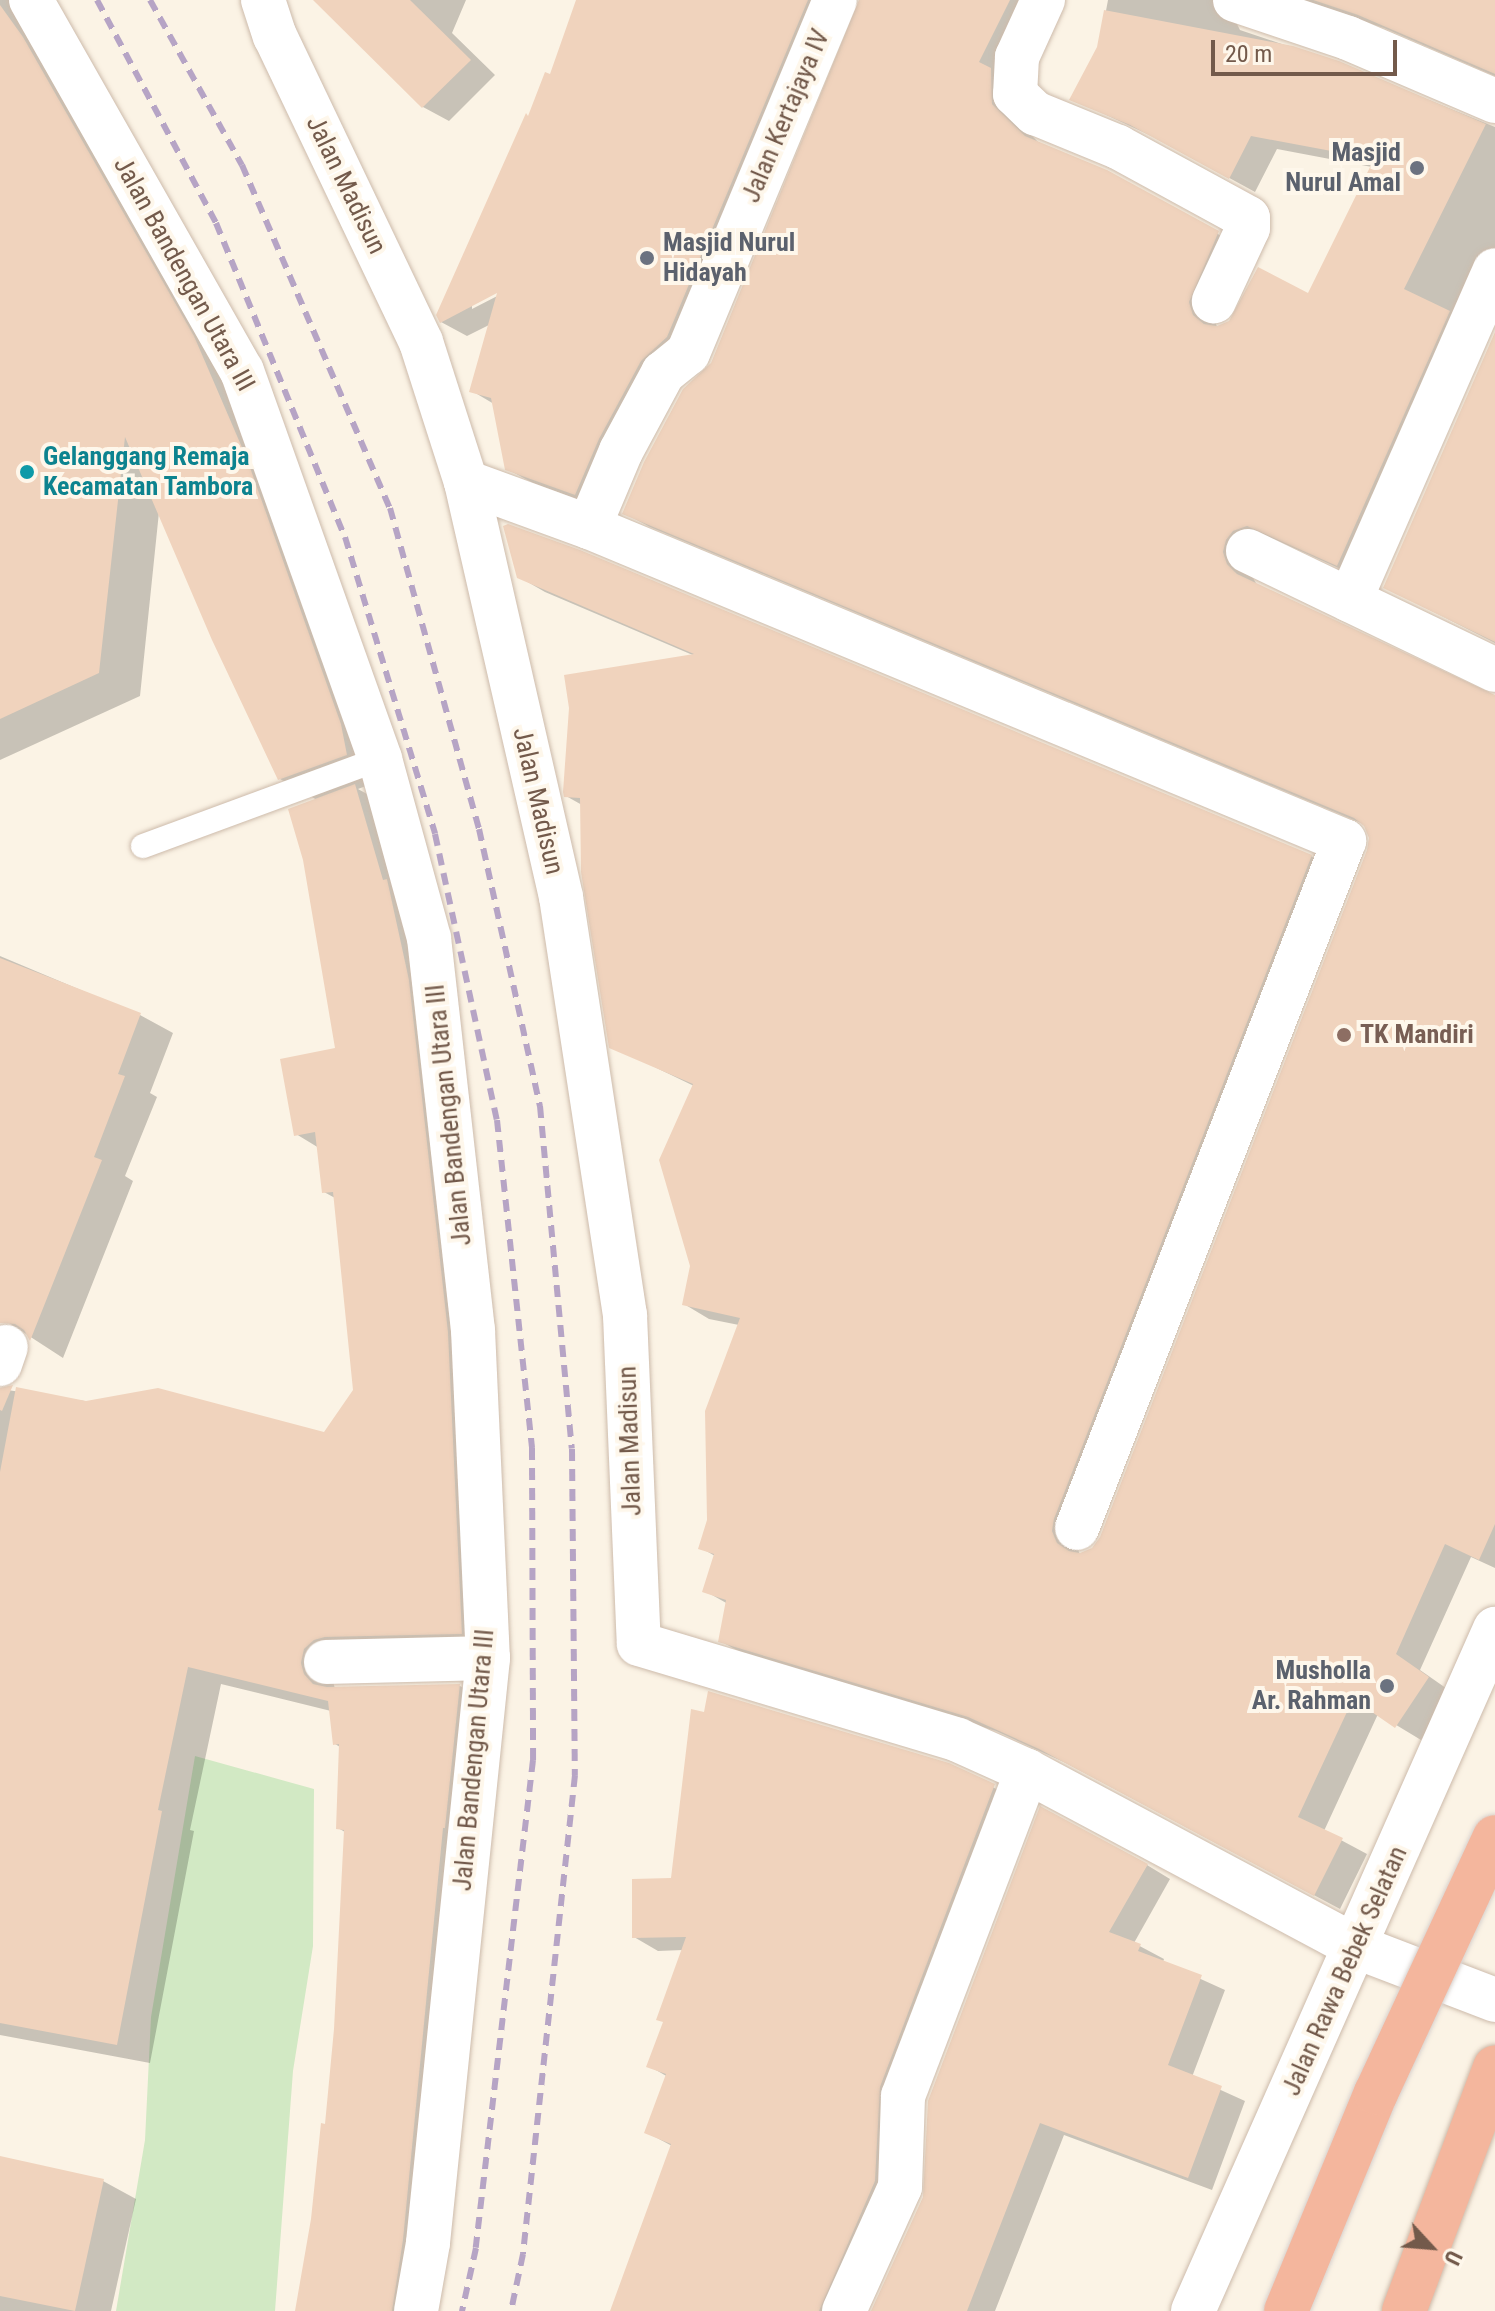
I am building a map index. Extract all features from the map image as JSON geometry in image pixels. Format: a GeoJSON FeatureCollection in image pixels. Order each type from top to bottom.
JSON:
{"type":"FeatureCollection","features":[{"type":"Feature","properties":{"kind":"highway"},"geometry":{"type":"LineString","coordinates":[[1286,2311],[1376,2093],[1495,1837]]}},
{"type":"Feature","properties":{"kind":"highway"},"geometry":{"type":"LineString","coordinates":[[1404,2311],[1495,2067]]}},
{"type":"Feature","properties":{"kind":"street","name":"Jalan Bandengan Utara III"},"geometry":{"type":"LineString","coordinates":[[31,0],[242,371],[380,759],[429,938],[473,1330],[488,1658],[428,2243],[416,2311]]}},
{"type":"Feature","properties":{"kind":"street","name":"Jalan Madisun"},"geometry":{"type":"LineString","coordinates":[[263,0],[275,36],[421,342],[466,482],[561,897],[625,1315],[639,1644],[958,1740],[1027,1771]]}},
{"type":"Feature","properties":{"kind":"street","name":"Jalan Kertajaya IV"},"geometry":{"type":"LineString","coordinates":[[589,527],[621,451],[663,373],[688,353],[835,0]]}},
{"type":"Feature","properties":{"kind":"street"},"geometry":{"type":"LineString","coordinates":[[1043,0],[1017,57],[1015,94],[1035,113],[1118,147],[1248,218],[1248,228],[1214,301]]}},
{"type":"Feature","properties":{"kind":"street"},"geometry":{"type":"LineString","coordinates":[[1235,0],[1348,38],[1495,101]]}},
{"type":"Feature","properties":{"kind":"street"},"geometry":{"type":"LineString","coordinates":[[1350,600],[1495,270]]}},
{"type":"Feature","properties":{"kind":"street"},"geometry":{"type":"LineString","coordinates":[[466,482],[589,527],[1344,841],[1077,1528]]}},
{"type":"Feature","properties":{"kind":"street"},"geometry":{"type":"LineString","coordinates":[[1248,551],[1495,670]]}},
{"type":"Feature","properties":{"kind":"street","name":"Jalan Rawa Bebek Selatan"},"geometry":{"type":"LineString","coordinates":[[1193,2311],[1357,1947],[1495,1629]]}},
{"type":"Feature","properties":{"kind":"street"},"geometry":{"type":"LineString","coordinates":[[326,1662],[488,1658]]}},
{"type":"Feature","properties":{"kind":"street"},"geometry":{"type":"LineString","coordinates":[[844,2311],[900,2187],[903,2096],[1027,1771],[1357,1947],[1495,2000]]}},
{"type":"Feature","properties":{"kind":"lane"},"geometry":{"type":"LineString","coordinates":[[143,846],[380,759]]}},
{"type":"Feature","properties":{"kind":"green space"},"geometry":{"type":"Polygon","coordinates":[[[195,1756],[314,1789],[313,1946],[293,2071],[275,2311],[116,2311],[145,2140],[151,2017],[195,1756]]]}},
{"type":"Feature","properties":{"kind":"building"},"geometry":{"type":"Polygon","coordinates":[[[313,0],[410,0],[471,60],[422,108],[313,0]]]}},
{"type":"Feature","properties":{"kind":"building"},"geometry":{"type":"Polygon","coordinates":[[[576,0],[808,0],[667,337],[641,361],[599,439],[575,495],[505,470],[491,398],[469,392],[497,293],[440,323],[436,315],[526,113],[528,116],[545,72],[550,74],[576,0]]]}},
{"type":"Feature","properties":{"kind":"building"},"geometry":{"type":"Polygon","coordinates":[[[859,0],[1010,0],[979,62],[991,68],[992,104],[1025,136],[1107,170],[1219,231],[1189,302],[1193,315],[1204,324],[1217,326],[1229,321],[1258,267],[1308,293],[1374,159],[1251,136],[1229,179],[1130,125],[1069,100],[1097,47],[1104,10],[1293,46],[1339,61],[1486,124],[1404,289],[1450,311],[1337,566],[1247,526],[1233,531],[1226,540],[1223,552],[1227,564],[1237,574],[1495,695],[1495,1524],[1479,1560],[1445,1544],[1396,1654],[1429,1677],[1395,1728],[1353,1699],[1298,1817],[1343,1838],[1314,1896],[1039,1749],[968,1717],[718,1642],[726,1600],[702,1592],[714,1554],[698,1549],[707,1520],[705,1411],[740,1318],[682,1305],[690,1266],[659,1160],[693,1084],[609,1048],[581,872],[580,798],[564,797],[563,792],[569,708],[564,675],[694,654],[517,578],[503,526],[508,524],[580,550],[1312,855],[1054,1519],[1052,1531],[1057,1543],[1069,1551],[1080,1553],[1092,1548],[1100,1537],[1367,850],[1369,838],[1364,826],[1354,818],[622,514],[644,462],[683,389],[711,363],[859,0]]]}},
{"type":"Feature","properties":{"kind":"building"},"geometry":{"type":"Polygon","coordinates":[[[1313,0],[1495,0],[1495,74],[1358,15],[1313,0]]]}},
{"type":"Feature","properties":{"kind":"building"},"geometry":{"type":"Polygon","coordinates":[[[0,5],[23,37],[194,336],[247,459],[341,724],[347,755],[278,780],[212,640],[125,437],[99,673],[0,719],[0,5]]]}},
{"type":"Feature","properties":{"kind":"building"},"geometry":{"type":"Polygon","coordinates":[[[1495,332],[1495,642],[1383,588],[1495,332]]]}},
{"type":"Feature","properties":{"kind":"building"},"geometry":{"type":"Polygon","coordinates":[[[355,784],[383,880],[387,879],[409,980],[448,1332],[462,1634],[325,1637],[314,1640],[304,1649],[301,1663],[304,1674],[313,1684],[327,1687],[460,1684],[403,2240],[392,2311],[295,2311],[311,2219],[321,2123],[325,2124],[334,2029],[344,1830],[336,1829],[339,1744],[333,1745],[328,1701],[188,1667],[158,1810],[162,1811],[117,2045],[0,2023],[0,1472],[16,1387],[86,1401],[158,1388],[324,1432],[353,1390],[333,1192],[322,1193],[315,1132],[294,1136],[280,1059],[335,1048],[303,860],[288,809],[355,784]]]}},
{"type":"Feature","properties":{"kind":"building"},"geometry":{"type":"Polygon","coordinates":[[[0,958],[141,1013],[118,1074],[125,1076],[94,1157],[102,1160],[30,1341],[24,1330],[15,1324],[0,1323],[0,958]]]}},
{"type":"Feature","properties":{"kind":"building"},"geometry":{"type":"Polygon","coordinates":[[[13,1385],[2,1411],[0,1388],[13,1385]]]}},
{"type":"Feature","properties":{"kind":"building"},"geometry":{"type":"Polygon","coordinates":[[[708,1691],[949,1763],[995,1784],[880,2087],[875,2181],[819,2311],[610,2311],[671,2144],[644,2133],[666,2074],[646,2067],[663,2022],[656,2020],[686,1937],[632,1938],[632,1879],[671,1878],[691,1709],[704,1712],[708,1691]]]}},
{"type":"Feature","properties":{"kind":"building"},"geometry":{"type":"Polygon","coordinates":[[[1040,1806],[1148,1864],[1109,1932],[1141,1944],[1138,1951],[1202,1975],[1168,2065],[1222,2086],[1188,2178],[1040,2123],[967,2311],[871,2311],[923,2197],[928,2101],[1040,1806]]]}},
{"type":"Feature","properties":{"kind":"building"},"geometry":{"type":"Polygon","coordinates":[[[0,2156],[104,2179],[75,2311],[0,2296],[0,2156]]]}},
{"type":"Feature","properties":{"kind":"railway"},"geometry":{"type":"LineString","coordinates":[[97,0],[216,223],[345,537],[435,834],[497,1120],[532,1448],[533,1760],[476,2248],[462,2311]]}},
{"type":"Feature","properties":{"kind":"railway"},"geometry":{"type":"LineString","coordinates":[[150,0],[242,165],[390,508],[479,829],[540,1106],[572,1449],[575,1775],[523,2254],[511,2311]]}},
{"type":"Feature","properties":{"kind":"place","name":"Masjid Nurul Amal"},"geometry":{"type":"Point","coordinates":[1417,168]}},
{"type":"Feature","properties":{"kind":"place","name":"Masjid Nurul Hidayah"},"geometry":{"type":"Point","coordinates":[647,258]}},
{"type":"Feature","properties":{"kind":"place","name":"Gelanggang Remaja Kecamatan Tambora"},"geometry":{"type":"Point","coordinates":[27,472]}},
{"type":"Feature","properties":{"kind":"place","name":"TK Mandiri"},"geometry":{"type":"Point","coordinates":[1344,1035]}},
{"type":"Feature","properties":{"kind":"place","name":"Musholla Ar. Rahman"},"geometry":{"type":"Point","coordinates":[1387,1686]}}]}
